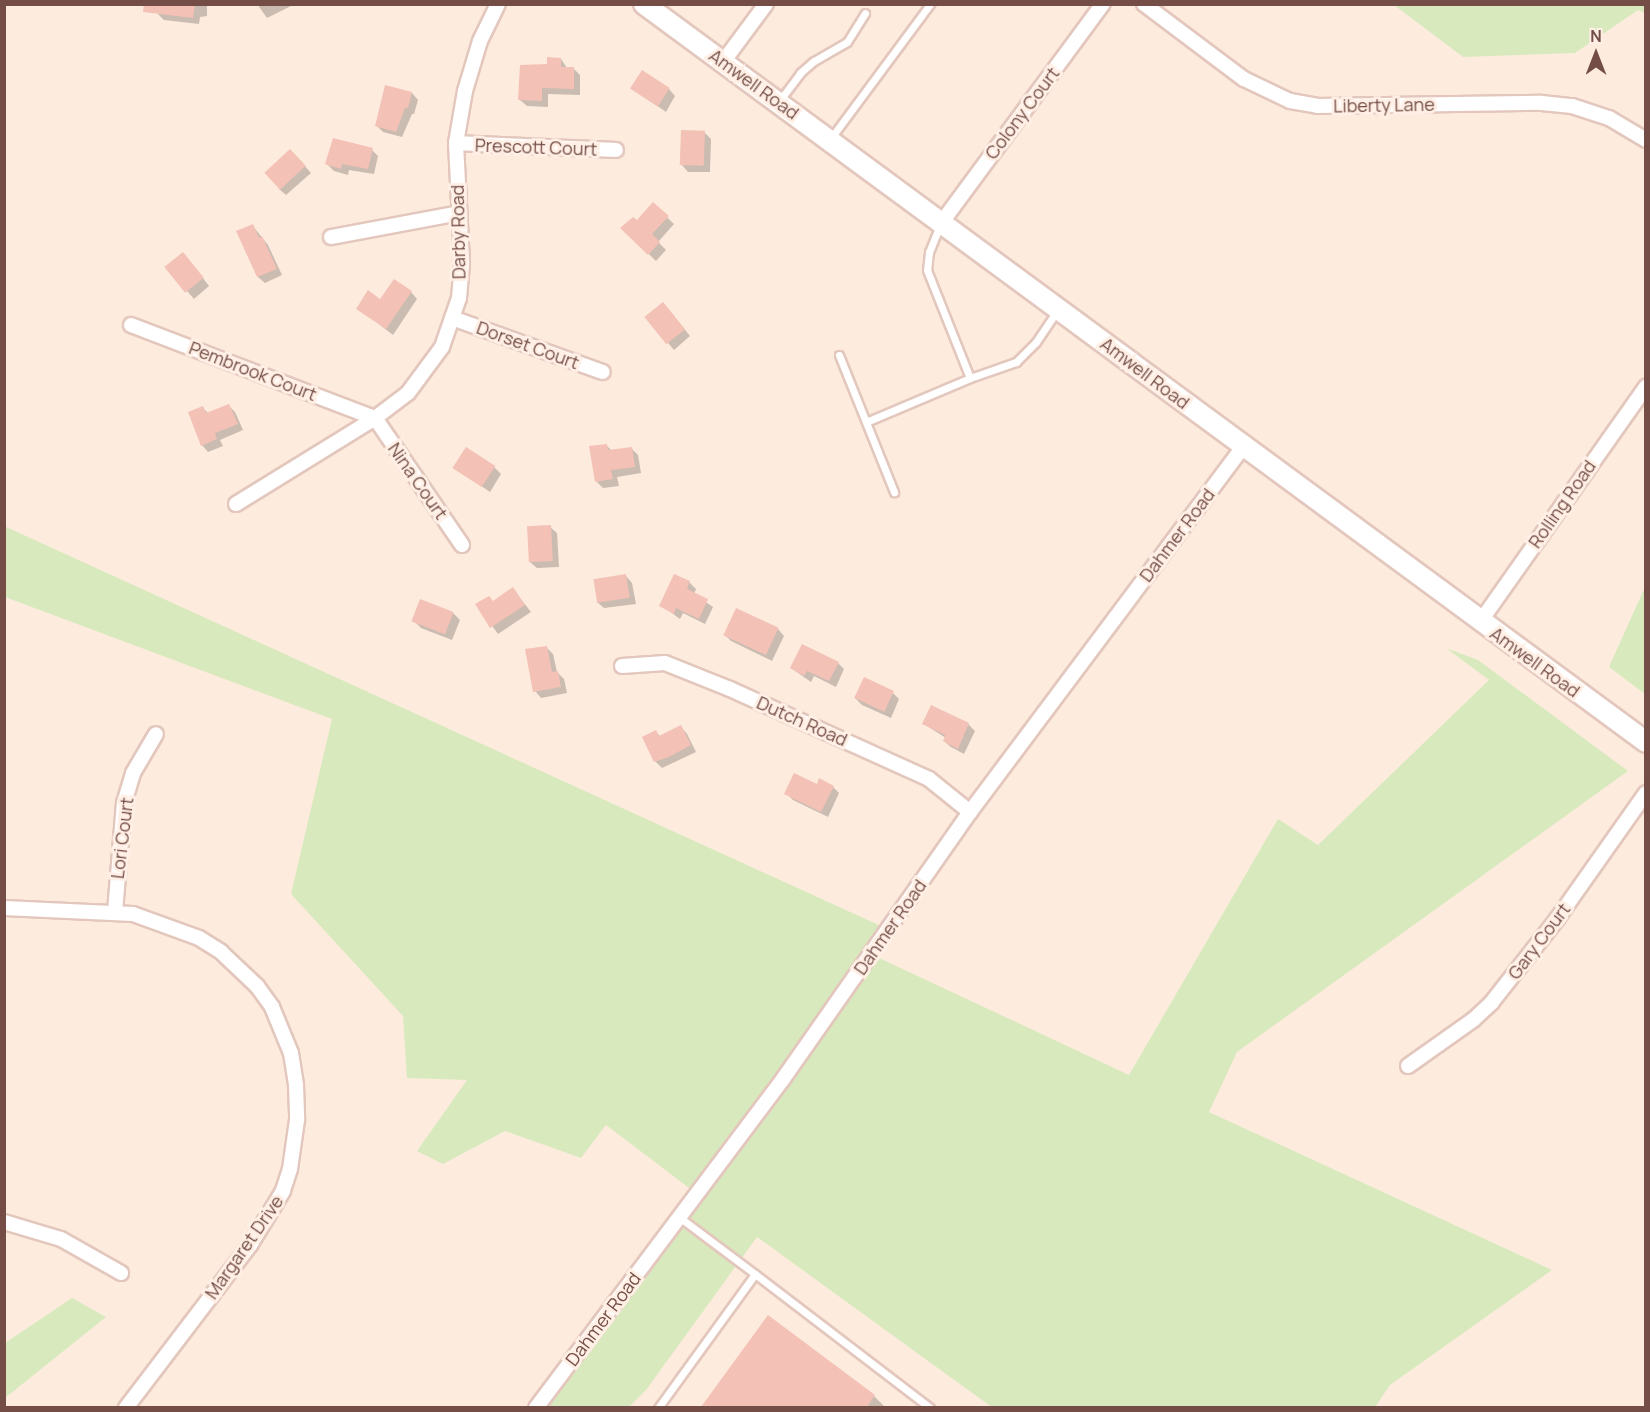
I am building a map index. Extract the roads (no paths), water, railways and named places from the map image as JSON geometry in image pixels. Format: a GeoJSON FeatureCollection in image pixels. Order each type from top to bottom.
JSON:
{"type":"FeatureCollection","features":[{"type":"Feature","properties":{"kind":"main road","name":"Amwell Road"},"geometry":{"type":"LineString","coordinates":[[644,4],[1646,742]]}},
{"type":"Feature","properties":{"kind":"street","name":"Darby Road"},"geometry":{"type":"LineString","coordinates":[[236,504],[375,418],[408,393],[442,347],[459,298],[462,262],[456,143],[468,81],[480,41],[498,4]]}},
{"type":"Feature","properties":{"kind":"street"},"geometry":{"type":"LineString","coordinates":[[723,62],[766,4]]}},
{"type":"Feature","properties":{"kind":"street","name":"Colony Court"},"geometry":{"type":"LineString","coordinates":[[942,222],[1103,4]]}},
{"type":"Feature","properties":{"kind":"street","name":"Liberty Lane"},"geometry":{"type":"LineString","coordinates":[[1144,4],[1244,79],[1290,101],[1317,106],[1542,103],[1572,106],[1609,118],[1646,140]]}},
{"type":"Feature","properties":{"kind":"street","name":"Prescott Court"},"geometry":{"type":"LineString","coordinates":[[456,143],[616,150]]}},
{"type":"Feature","properties":{"kind":"street"},"geometry":{"type":"LineString","coordinates":[[331,237],[459,213]]}},
{"type":"Feature","properties":{"kind":"street","name":"Dorset Court"},"geometry":{"type":"LineString","coordinates":[[452,318],[603,372]]}},
{"type":"Feature","properties":{"kind":"street","name":"Pembrook Court"},"geometry":{"type":"LineString","coordinates":[[132,325],[375,418]]}},
{"type":"Feature","properties":{"kind":"street","name":"Rolling Road"},"geometry":{"type":"LineString","coordinates":[[1480,621],[1646,387]]}},
{"type":"Feature","properties":{"kind":"street","name":"Nina Court"},"geometry":{"type":"LineString","coordinates":[[375,418],[462,545]]}},
{"type":"Feature","properties":{"kind":"street","name":"Dahmer Road"},"geometry":{"type":"LineString","coordinates":[[536,1407],[783,1079],[970,812],[1244,446]]}},
{"type":"Feature","properties":{"kind":"street","name":"Dutch Road"},"geometry":{"type":"LineString","coordinates":[[622,666],[665,663],[730,689],[929,779],[970,812]]}},
{"type":"Feature","properties":{"kind":"street","name":"Lori Court"},"geometry":{"type":"LineString","coordinates":[[115,912],[124,803],[133,773],[156,734]]}},
{"type":"Feature","properties":{"kind":"street","name":"Gary Court"},"geometry":{"type":"LineString","coordinates":[[1408,1066],[1473,1020],[1492,1002],[1557,919],[1646,794]]}},
{"type":"Feature","properties":{"kind":"street","name":"Margaret Drive"},"geometry":{"type":"LineString","coordinates":[[4,908],[115,912],[169,925],[199,938],[221,952],[257,986],[272,1007],[291,1053],[296,1085],[297,1120],[290,1169],[274,1210],[126,1407]]}},
{"type":"Feature","properties":{"kind":"street"},"geometry":{"type":"LineString","coordinates":[[4,1222],[61,1239],[121,1274]]}},
{"type":"Feature","properties":{"kind":"lane"},"geometry":{"type":"LineString","coordinates":[[829,140],[930,4]]}},
{"type":"Feature","properties":{"kind":"lane"},"geometry":{"type":"LineString","coordinates":[[778,102],[800,74],[814,61],[847,42],[865,13]]}},
{"type":"Feature","properties":{"kind":"lane"},"geometry":{"type":"LineString","coordinates":[[942,222],[929,252],[927,270],[970,378]]}},
{"type":"Feature","properties":{"kind":"lane"},"geometry":{"type":"LineString","coordinates":[[866,422],[970,378],[1016,362],[1036,342],[1059,309]]}},
{"type":"Feature","properties":{"kind":"lane"},"geometry":{"type":"LineString","coordinates":[[839,355],[894,492]]}},
{"type":"Feature","properties":{"kind":"lane"},"geometry":{"type":"LineString","coordinates":[[679,1216],[930,1407]]}},
{"type":"Feature","properties":{"kind":"lane"},"geometry":{"type":"LineString","coordinates":[[658,1407],[755,1274]]}}]}
